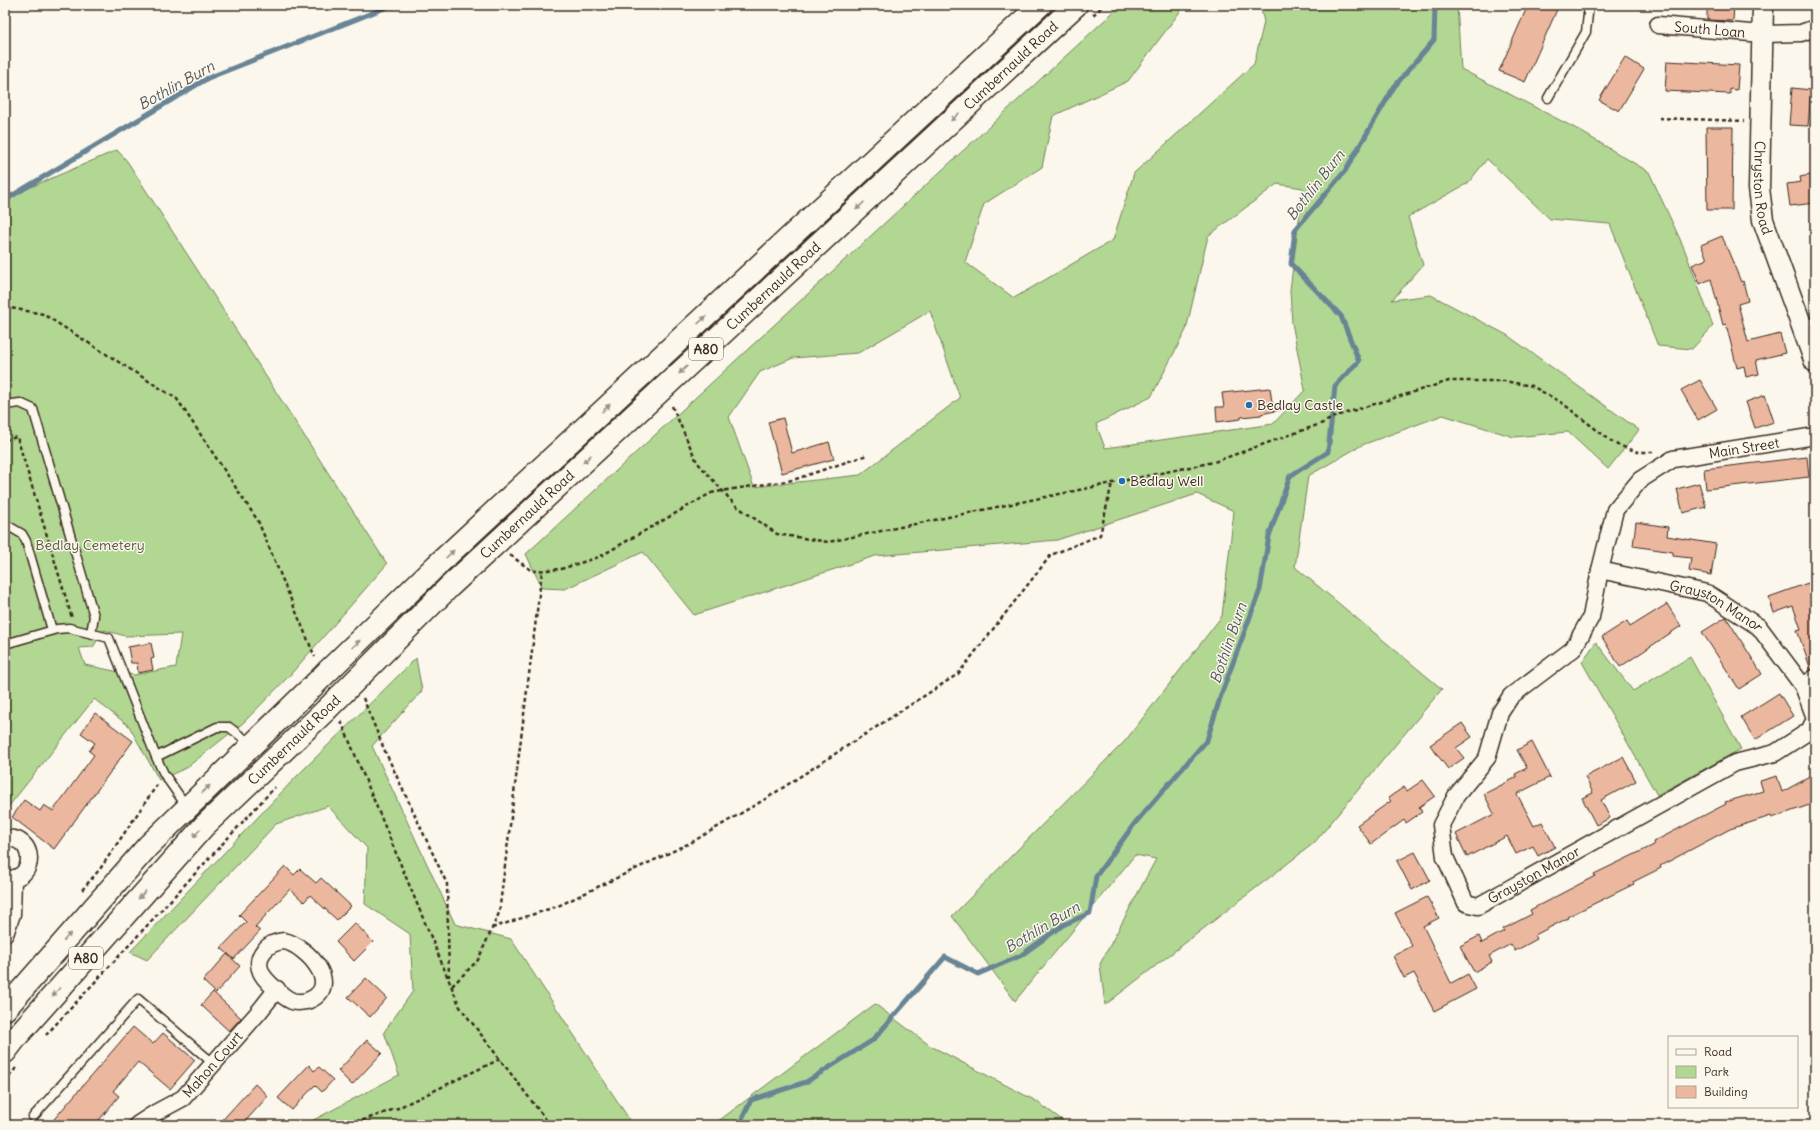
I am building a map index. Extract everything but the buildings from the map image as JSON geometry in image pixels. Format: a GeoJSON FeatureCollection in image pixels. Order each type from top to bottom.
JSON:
{"type":"FeatureCollection","features":[{"type":"Feature","properties":{"kind":"main road","name":"Cumbernauld Road"},"geometry":{"type":"LineString","coordinates":[[5,1009],[148,846],[437,565],[1040,5]]}},
{"type":"Feature","properties":{"kind":"main road","name":"Cumbernauld Road"},"geometry":{"type":"LineString","coordinates":[[11,1058],[18,1035],[204,826],[333,704],[450,586],[1076,5]]}},
{"type":"Feature","properties":{"kind":"street","name":"Chryston Road"},"geometry":{"type":"LineString","coordinates":[[1764,5],[1762,34],[1759,188],[1763,220],[1811,341],[1815,362]]}},
{"type":"Feature","properties":{"kind":"street","name":"South Loan"},"geometry":{"type":"LineString","coordinates":[[1658,25],[1762,34],[1801,33],[1815,28]]}},
{"type":"Feature","properties":{"kind":"street","name":"Main Street"},"geometry":{"type":"LineString","coordinates":[[1673,459],[1815,436]]}},
{"type":"Feature","properties":{"kind":"street","name":"Grayston Manor"},"geometry":{"type":"LineString","coordinates":[[1600,570],[1707,592],[1759,627],[1809,682],[1815,718],[1809,731],[1775,753],[1735,763],[1478,906],[1466,903],[1445,857],[1441,825],[1456,796],[1487,758],[1500,713],[1511,696],[1574,649],[1591,617],[1600,570],[1616,510],[1640,480],[1673,459]]}},
{"type":"Feature","properties":{"kind":"street"},"geometry":{"type":"LineString","coordinates":[[5,839],[21,842],[29,853],[28,866],[19,877],[9,879],[12,914],[5,934]]}},
{"type":"Feature","properties":{"kind":"street","name":"Mahon Court"},"geometry":{"type":"LineString","coordinates":[[137,1125],[183,1098],[277,990]]}},
{"type":"Feature","properties":{"kind":"lane"},"geometry":{"type":"LineString","coordinates":[[1548,98],[1586,32],[1589,5]]}},
{"type":"Feature","properties":{"kind":"lane"},"geometry":{"type":"LineString","coordinates":[[5,405],[20,402],[34,409],[94,616],[91,633]]}},
{"type":"Feature","properties":{"kind":"lane"},"geometry":{"type":"LineString","coordinates":[[5,524],[22,534],[26,541],[52,630]]}},
{"type":"Feature","properties":{"kind":"lane"},"geometry":{"type":"LineString","coordinates":[[5,644],[52,630],[69,628],[109,638],[156,757],[164,774],[188,807]]}},
{"type":"Feature","properties":{"kind":"lane"},"geometry":{"type":"LineString","coordinates":[[156,757],[217,727],[229,727],[252,745]]}},
{"type":"Feature","properties":{"kind":"lane"},"geometry":{"type":"LineString","coordinates":[[33,1117],[138,999],[214,1064]]}},
{"type":"Feature","properties":{"kind":"path"},"geometry":{"type":"LineString","coordinates":[[1659,118],[1760,121]]}},
{"type":"Feature","properties":{"kind":"path"},"geometry":{"type":"LineString","coordinates":[[672,406],[697,462],[735,505],[777,534],[828,542],[1214,462],[1323,423],[1336,416],[1449,381],[1504,381],[1532,386],[1562,403],[1616,444],[1638,452],[1669,452],[1673,459]]}},
{"type":"Feature","properties":{"kind":"path"},"geometry":{"type":"LineString","coordinates":[[5,440],[16,436],[76,630]]}},
{"type":"Feature","properties":{"kind":"path"},"geometry":{"type":"LineString","coordinates":[[497,542],[511,556],[532,571],[561,570],[599,557],[711,493],[793,480],[867,455]]}},
{"type":"Feature","properties":{"kind":"path"},"geometry":{"type":"LineString","coordinates":[[492,928],[558,906],[692,842],[767,798],[958,674],[1051,555],[1100,535],[1112,483]]}},
{"type":"Feature","properties":{"kind":"path"},"geometry":{"type":"LineString","coordinates":[[452,987],[478,960],[499,913],[542,571]]}},
{"type":"Feature","properties":{"kind":"path"},"geometry":{"type":"LineString","coordinates":[[362,696],[384,749],[447,884],[449,980]]}},
{"type":"Feature","properties":{"kind":"path"},"geometry":{"type":"LineString","coordinates":[[80,892],[100,869],[164,774]]}},
{"type":"Feature","properties":{"kind":"path"},"geometry":{"type":"LineString","coordinates":[[44,1036],[278,783]]}},
{"type":"Feature","properties":{"kind":"path"},"geometry":{"type":"LineString","coordinates":[[5,1082],[11,1058]]}},
{"type":"Feature","properties":{"kind":"path"},"geometry":{"type":"LineString","coordinates":[[349,1125],[398,1108],[500,1059]]}},
{"type":"Feature","properties":{"kind":"green space"},"geometry":{"type":"Polygon","coordinates":[[[1121,5],[1185,5],[1128,81],[1053,116],[1042,167],[984,204],[965,262],[1014,298],[1113,240],[1134,173],[1254,64],[1264,22],[1260,5],[1457,5],[1461,69],[1575,128],[1649,172],[1684,248],[1713,326],[1692,349],[1658,346],[1610,224],[1550,219],[1487,159],[1468,183],[1408,217],[1423,265],[1392,300],[1431,295],[1507,335],[1639,430],[1608,469],[1568,432],[1514,437],[1443,415],[1362,445],[1308,476],[1295,567],[1442,689],[1314,843],[1105,1005],[1100,964],[1156,859],[1135,855],[1015,1001],[952,916],[1125,741],[1222,616],[1234,511],[1197,494],[1057,540],[875,556],[694,615],[643,552],[565,589],[542,588],[526,554],[1121,5]],[[1277,184],[1208,236],[1186,330],[1151,397],[1096,424],[1105,448],[1273,424],[1305,390],[1292,323],[1290,290],[1303,188],[1277,184]],[[930,311],[858,353],[793,358],[760,372],[729,417],[754,487],[860,475],[960,398],[930,311]]]}},
{"type":"Feature","properties":{"kind":"green space","name":"Bedlay Cemetery"},"geometry":{"type":"Polygon","coordinates":[[[117,150],[127,161],[387,564],[290,675],[243,723],[186,768],[159,780],[129,726],[94,699],[5,811],[5,195],[15,194],[117,150]],[[104,630],[93,647],[79,648],[85,665],[134,675],[176,667],[181,634],[125,636],[104,630]]]}},
{"type":"Feature","properties":{"kind":"green space"},"geometry":{"type":"Polygon","coordinates":[[[1596,642],[1633,691],[1690,657],[1741,749],[1657,795],[1582,662],[1596,642]]]}},
{"type":"Feature","properties":{"kind":"green space"},"geometry":{"type":"Polygon","coordinates":[[[416,658],[422,691],[372,746],[455,924],[511,939],[633,1125],[304,1125],[399,1075],[384,1032],[413,991],[410,934],[365,904],[367,848],[328,806],[276,824],[147,960],[130,952],[297,776],[416,658]]]}},
{"type":"Feature","properties":{"kind":"green space"},"geometry":{"type":"Polygon","coordinates":[[[875,1004],[929,1045],[1036,1101],[1069,1125],[713,1125],[875,1004]]]}},
{"type":"Feature","properties":{"kind":"waterway","name":"Bothlin Burn"},"geometry":{"type":"LineString","coordinates":[[5,200],[208,78],[392,5]]}},
{"type":"Feature","properties":{"kind":"waterway","name":"Bothlin Burn"},"geometry":{"type":"LineString","coordinates":[[739,1125],[751,1100],[806,1082],[873,1040],[945,957],[978,974],[1020,956],[1063,925],[1090,913],[1096,876],[1135,823],[1207,740],[1221,695],[1260,590],[1269,536],[1290,476],[1328,452],[1335,386],[1359,361],[1341,316],[1291,264],[1295,230],[1345,171],[1394,87],[1434,40],[1435,5]]}},
{"type":"Feature","properties":{"kind":"place","name":"Bedlay Castle"},"geometry":{"type":"Point","coordinates":[1249,405]}},
{"type":"Feature","properties":{"kind":"place","name":"Bedlay Well"},"geometry":{"type":"Point","coordinates":[1122,481]}}]}
